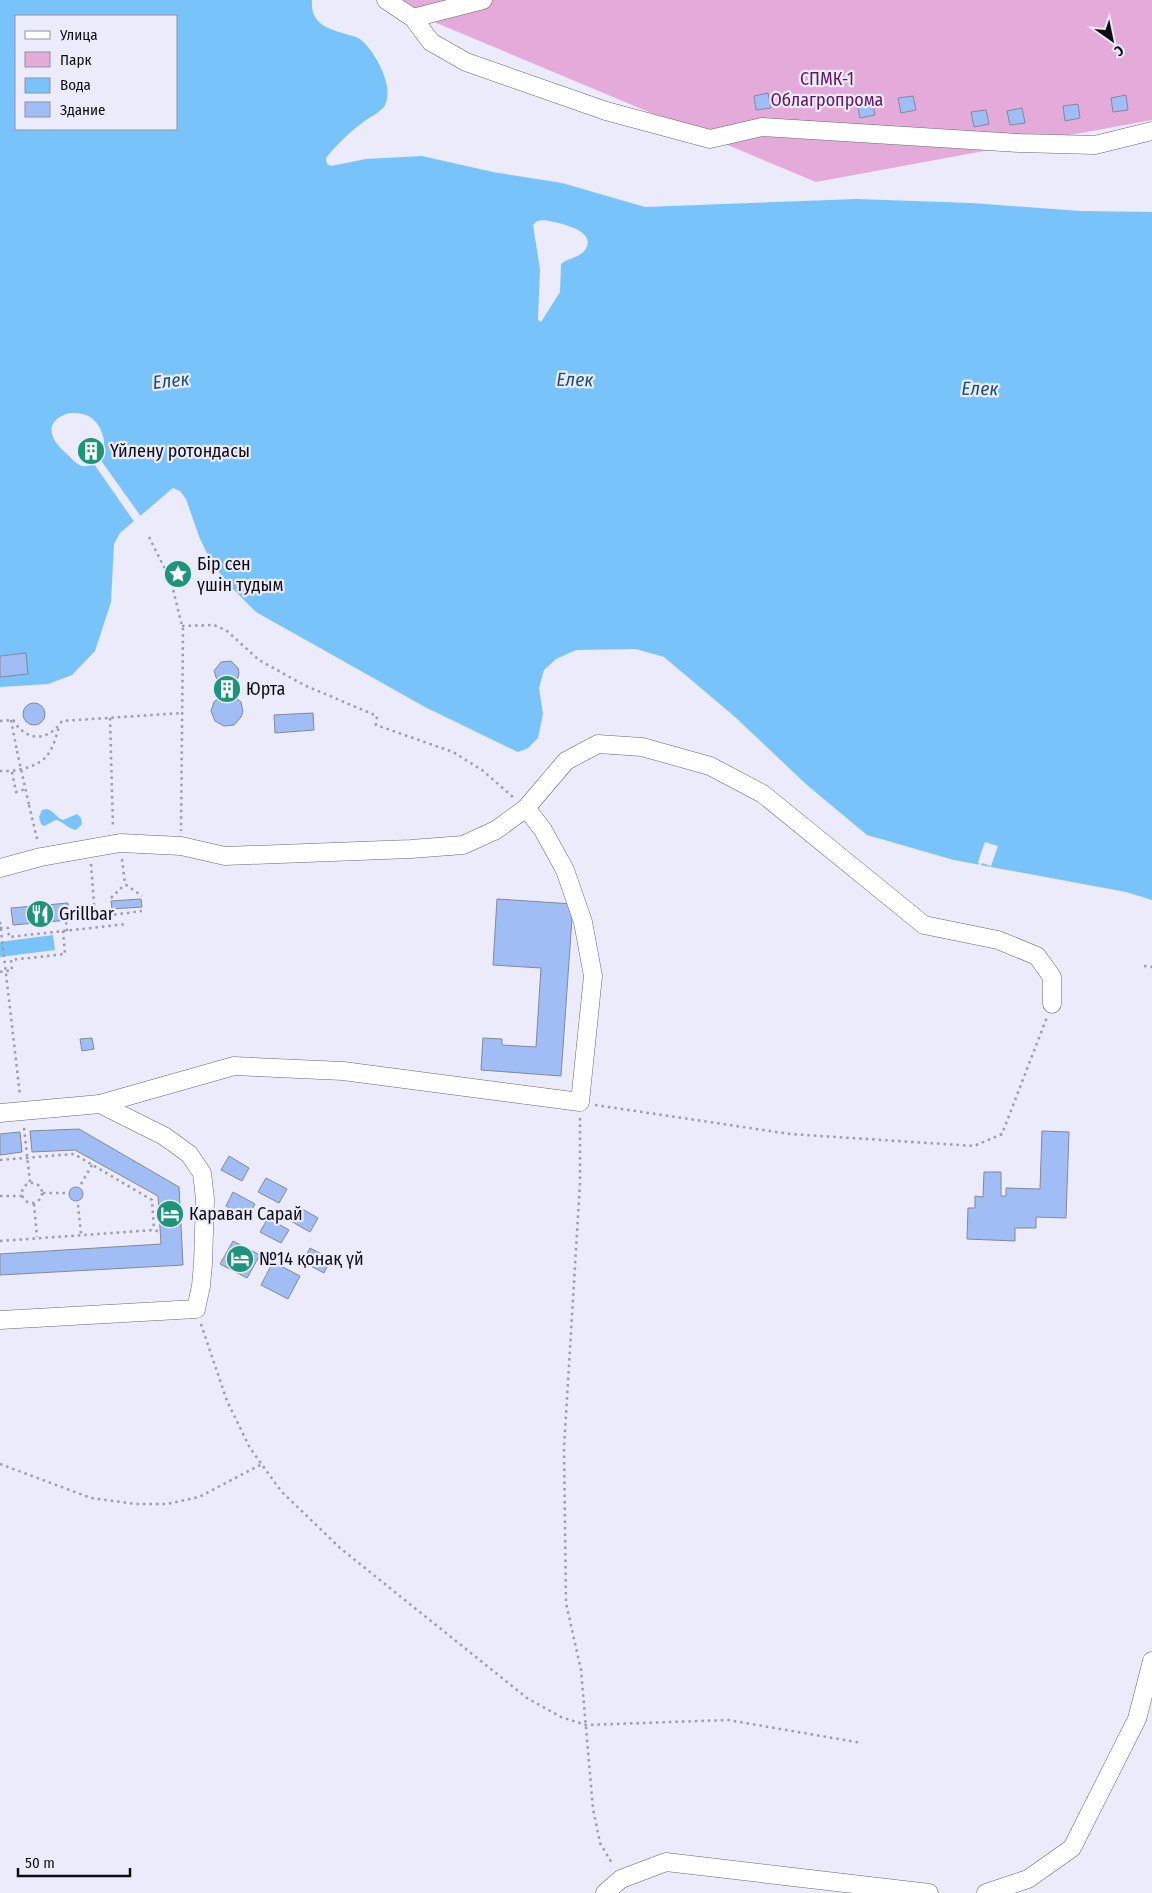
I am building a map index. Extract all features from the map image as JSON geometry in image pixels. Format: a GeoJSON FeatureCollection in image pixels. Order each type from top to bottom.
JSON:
{"type":"FeatureCollection","features":[{"type":"Feature","properties":{"kind":"lane"},"geometry":{"type":"LineString","coordinates":[[386,0],[413,18],[431,42],[466,62],[606,111],[710,139],[762,127],[1009,142],[1095,145],[1152,131]]}},
{"type":"Feature","properties":{"kind":"lane"},"geometry":{"type":"LineString","coordinates":[[413,18],[483,0]]}},
{"type":"Feature","properties":{"kind":"lane"},"geometry":{"type":"LineString","coordinates":[[0,868],[41,856],[117,844],[181,846],[225,856],[411,849],[463,845],[496,830],[526,808],[566,761],[598,744],[642,747],[710,766],[763,794],[924,925],[998,940],[1037,956],[1052,977],[1052,1004]]}},
{"type":"Feature","properties":{"kind":"lane"},"geometry":{"type":"LineString","coordinates":[[0,1113],[100,1104],[234,1066],[343,1071],[580,1102],[593,976],[583,922],[565,870],[543,830],[526,808]]}},
{"type":"Feature","properties":{"kind":"lane"},"geometry":{"type":"LineString","coordinates":[[0,1320],[196,1310],[202,1286],[203,1264],[205,1199],[202,1173],[189,1154],[164,1136],[100,1104]]}},
{"type":"Feature","properties":{"kind":"lane"},"geometry":{"type":"LineString","coordinates":[[986,1893],[1028,1879],[1072,1848],[1137,1719],[1152,1661]]}},
{"type":"Feature","properties":{"kind":"lane"},"geometry":{"type":"LineString","coordinates":[[606,1893],[621,1879],[666,1862],[929,1893]]}},
{"type":"Feature","properties":{"kind":"path"},"geometry":{"type":"LineString","coordinates":[[149,537],[171,581],[182,626],[181,846]]}},
{"type":"Feature","properties":{"kind":"path"},"geometry":{"type":"LineString","coordinates":[[182,626],[214,625],[226,631],[259,660],[304,685],[376,716],[376,725],[453,752],[482,770],[526,808]]}},
{"type":"Feature","properties":{"kind":"path"},"geometry":{"type":"LineString","coordinates":[[0,721],[13,720],[19,729],[36,737],[46,735],[56,729],[62,721],[182,713]]}},
{"type":"Feature","properties":{"kind":"path"},"geometry":{"type":"LineString","coordinates":[[110,718],[117,844],[125,884],[142,896]]}},
{"type":"Feature","properties":{"kind":"path"},"geometry":{"type":"LineString","coordinates":[[11,720],[41,856]]}},
{"type":"Feature","properties":{"kind":"path"},"geometry":{"type":"LineString","coordinates":[[0,771],[12,772],[34,765],[46,758],[52,748],[62,721]]}},
{"type":"Feature","properties":{"kind":"path"},"geometry":{"type":"LineString","coordinates":[[12,772],[16,792],[26,789]]}},
{"type":"Feature","properties":{"kind":"path"},"geometry":{"type":"LineString","coordinates":[[89,848],[95,917]]}},
{"type":"Feature","properties":{"kind":"path"},"geometry":{"type":"LineString","coordinates":[[111,898],[125,884]]}},
{"type":"Feature","properties":{"kind":"path"},"geometry":{"type":"LineString","coordinates":[[0,972],[12,970],[11,960],[64,954],[66,921],[142,911]]}},
{"type":"Feature","properties":{"kind":"path"},"geometry":{"type":"LineString","coordinates":[[0,922],[30,1182]]}},
{"type":"Feature","properties":{"kind":"path"},"geometry":{"type":"LineString","coordinates":[[0,928],[8,928],[10,937],[127,924]]}},
{"type":"Feature","properties":{"kind":"path"},"geometry":{"type":"LineString","coordinates":[[1144,966],[1152,967]]}},
{"type":"Feature","properties":{"kind":"path"},"geometry":{"type":"LineString","coordinates":[[621,1879],[600,1843],[593,1809],[581,1670],[566,1603],[564,1457],[580,1183],[580,1102],[790,1134],[974,1146],[1002,1134],[1052,1004]]}},
{"type":"Feature","properties":{"kind":"path"},"geometry":{"type":"LineString","coordinates":[[0,1160],[74,1154],[152,1200],[154,1230]]}},
{"type":"Feature","properties":{"kind":"path"},"geometry":{"type":"LineString","coordinates":[[81,1184],[92,1165]]}},
{"type":"Feature","properties":{"kind":"path"},"geometry":{"type":"LineString","coordinates":[[30,1182],[42,1187],[43,1198],[34,1204]]}},
{"type":"Feature","properties":{"kind":"path"},"geometry":{"type":"LineString","coordinates":[[30,1182],[21,1190],[22,1196],[23,1200],[34,1204]]}},
{"type":"Feature","properties":{"kind":"path"},"geometry":{"type":"LineString","coordinates":[[42,1193],[66,1194]]}},
{"type":"Feature","properties":{"kind":"path"},"geometry":{"type":"LineString","coordinates":[[0,1196],[22,1196]]}},
{"type":"Feature","properties":{"kind":"path"},"geometry":{"type":"LineString","coordinates":[[34,1204],[38,1237]]}},
{"type":"Feature","properties":{"kind":"path"},"geometry":{"type":"LineString","coordinates":[[78,1205],[81,1234]]}},
{"type":"Feature","properties":{"kind":"path"},"geometry":{"type":"LineString","coordinates":[[0,1241],[81,1234],[154,1230],[160,1232]]}},
{"type":"Feature","properties":{"kind":"path"},"geometry":{"type":"LineString","coordinates":[[196,1310],[227,1401],[250,1448],[281,1491],[340,1548],[527,1698],[561,1717],[586,1725],[728,1720],[862,1742]]}},
{"type":"Feature","properties":{"kind":"path"},"geometry":{"type":"LineString","coordinates":[[0,1464],[91,1498],[144,1504],[167,1504],[199,1497],[262,1464]]}},
{"type":"Feature","properties":{"kind":"green space","name":"СПМК-1 Облагропрома"},"geometry":{"type":"Polygon","coordinates":[[[399,0],[1152,0],[1152,120],[816,182],[415,14],[399,0]]]}},
{"type":"Feature","properties":{"kind":"water","name":"Елек"},"geometry":{"type":"Polygon","coordinates":[[[0,0],[312,0],[314,15],[322,25],[360,39],[372,52],[386,80],[387,99],[384,107],[362,123],[334,148],[326,158],[327,164],[331,166],[366,159],[422,156],[493,172],[562,183],[645,207],[856,199],[971,203],[1080,211],[1152,212],[1152,900],[1126,892],[954,860],[867,835],[807,785],[734,716],[664,657],[636,649],[576,650],[556,659],[544,670],[539,688],[543,714],[538,738],[528,748],[518,752],[425,707],[256,612],[226,582],[211,561],[200,539],[186,499],[180,491],[173,488],[120,533],[114,544],[111,602],[95,651],[72,675],[48,684],[0,687],[0,0]],[[543,220],[537,221],[533,225],[540,269],[538,320],[541,322],[560,292],[561,264],[583,253],[588,243],[586,237],[574,228],[543,220]],[[69,413],[55,421],[52,427],[53,438],[62,450],[77,463],[83,466],[91,465],[99,459],[104,448],[101,430],[94,420],[88,416],[79,413],[69,413]]]}},
{"type":"Feature","properties":{"kind":"water"},"geometry":{"type":"Polygon","coordinates":[[[46,809],[63,820],[77,814],[81,818],[82,824],[76,830],[56,820],[44,826],[41,824],[39,817],[42,810],[46,809]]]}},
{"type":"Feature","properties":{"kind":"water"},"geometry":{"type":"Polygon","coordinates":[[[53,935],[55,950],[0,957],[0,942],[53,935]]]}},
{"type":"Feature","properties":{"kind":"pier"},"geometry":{"type":"Polygon","coordinates":[[[100,459],[142,518],[135,523],[94,464],[100,459]]]}},
{"type":"Feature","properties":{"kind":"pier"},"geometry":{"type":"Polygon","coordinates":[[[985,842],[998,846],[991,866],[982,863],[978,866],[978,862],[985,842]]]}},
{"type":"Feature","properties":{"kind":"building"},"geometry":{"type":"Polygon","coordinates":[[[768,93],[771,108],[756,110],[754,96],[768,93]]]}},
{"type":"Feature","properties":{"kind":"building"},"geometry":{"type":"Polygon","coordinates":[[[1126,95],[1128,110],[1113,112],[1111,98],[1126,95]]]}},
{"type":"Feature","properties":{"kind":"building"},"geometry":{"type":"Polygon","coordinates":[[[913,96],[916,110],[901,113],[898,98],[913,96]]]}},
{"type":"Feature","properties":{"kind":"building"},"geometry":{"type":"Polygon","coordinates":[[[872,101],[875,115],[860,118],[857,103],[872,101]]]}},
{"type":"Feature","properties":{"kind":"building"},"geometry":{"type":"Polygon","coordinates":[[[1078,104],[1080,118],[1065,121],[1063,106],[1078,104]]]}},
{"type":"Feature","properties":{"kind":"building"},"geometry":{"type":"Polygon","coordinates":[[[1022,108],[1025,123],[1010,125],[1007,111],[1022,108]]]}},
{"type":"Feature","properties":{"kind":"building"},"geometry":{"type":"Polygon","coordinates":[[[986,110],[989,124],[974,127],[971,112],[986,110]]]}},
{"type":"Feature","properties":{"kind":"building","name":"Үйлену ротондaсы"},"geometry":{"type":"Polygon","coordinates":[[[94,438],[104,454],[88,464],[78,448],[94,438]]]}},
{"type":"Feature","properties":{"kind":"building"},"geometry":{"type":"Polygon","coordinates":[[[26,653],[28,674],[0,677],[0,656],[26,653]]]}},
{"type":"Feature","properties":{"kind":"building","name":"Юрта"},"geometry":{"type":"Polygon","coordinates":[[[231,661],[238,668],[239,673],[238,678],[232,682],[233,696],[241,702],[243,712],[234,725],[224,726],[215,721],[211,711],[214,702],[222,695],[222,682],[217,680],[214,671],[221,662],[231,661]]]}},
{"type":"Feature","properties":{"kind":"building"},"geometry":{"type":"Polygon","coordinates":[[[34,703],[44,710],[45,714],[38,724],[34,725],[24,718],[23,714],[30,704],[34,703]]]}},
{"type":"Feature","properties":{"kind":"building"},"geometry":{"type":"Polygon","coordinates":[[[313,713],[314,730],[275,733],[274,715],[313,713]]]}},
{"type":"Feature","properties":{"kind":"building"},"geometry":{"type":"Polygon","coordinates":[[[141,899],[142,907],[112,909],[111,901],[141,899]]]}},
{"type":"Feature","properties":{"kind":"building"},"geometry":{"type":"Polygon","coordinates":[[[497,899],[573,904],[561,1076],[481,1070],[483,1038],[502,1039],[502,1045],[536,1047],[541,968],[493,965],[497,899]]]}},
{"type":"Feature","properties":{"kind":"building","name":"Grillbar"},"geometry":{"type":"Polygon","coordinates":[[[68,903],[69,920],[13,925],[11,908],[68,903]]]}},
{"type":"Feature","properties":{"kind":"building"},"geometry":{"type":"Polygon","coordinates":[[[92,1038],[94,1049],[82,1051],[80,1039],[92,1038]]]}},
{"type":"Feature","properties":{"kind":"building","name":"Караван Сарай"},"geometry":{"type":"Polygon","coordinates":[[[79,1129],[179,1187],[183,1265],[0,1275],[0,1254],[161,1244],[158,1196],[75,1150],[32,1152],[30,1131],[79,1129]]]}},
{"type":"Feature","properties":{"kind":"building"},"geometry":{"type":"Polygon","coordinates":[[[1042,1131],[1069,1132],[1066,1218],[1036,1217],[1036,1228],[1015,1228],[1015,1241],[967,1239],[968,1208],[975,1208],[975,1196],[983,1197],[984,1172],[1001,1172],[1001,1196],[1006,1196],[1006,1188],[1040,1189],[1042,1131]]]}},
{"type":"Feature","properties":{"kind":"building"},"geometry":{"type":"Polygon","coordinates":[[[20,1132],[22,1152],[0,1155],[0,1134],[20,1132]]]}},
{"type":"Feature","properties":{"kind":"building"},"geometry":{"type":"Polygon","coordinates":[[[229,1156],[249,1168],[242,1181],[221,1170],[229,1156]]]}},
{"type":"Feature","properties":{"kind":"building"},"geometry":{"type":"Polygon","coordinates":[[[266,1178],[287,1189],[279,1203],[258,1192],[266,1178]]]}},
{"type":"Feature","properties":{"kind":"building"},"geometry":{"type":"Polygon","coordinates":[[[73,1187],[79,1187],[83,1194],[79,1201],[73,1201],[69,1197],[69,1191],[73,1187]]]}},
{"type":"Feature","properties":{"kind":"building"},"geometry":{"type":"Polygon","coordinates":[[[233,1192],[255,1204],[247,1218],[226,1206],[233,1192]]]}},
{"type":"Feature","properties":{"kind":"building"},"geometry":{"type":"Polygon","coordinates":[[[297,1206],[318,1218],[310,1232],[289,1220],[297,1206]]]}},
{"type":"Feature","properties":{"kind":"building"},"geometry":{"type":"Polygon","coordinates":[[[268,1218],[289,1230],[281,1243],[260,1232],[268,1218]]]}},
{"type":"Feature","properties":{"kind":"building","name":"№14 қонақ үй"},"geometry":{"type":"Polygon","coordinates":[[[233,1241],[260,1255],[247,1278],[220,1264],[233,1241]]]}},
{"type":"Feature","properties":{"kind":"building"},"geometry":{"type":"Polygon","coordinates":[[[310,1248],[331,1259],[324,1273],[303,1262],[310,1248]]]}},
{"type":"Feature","properties":{"kind":"building"},"geometry":{"type":"Polygon","coordinates":[[[273,1262],[300,1276],[288,1299],[261,1285],[273,1262]]]}},
{"type":"Feature","properties":{"kind":"place","name":"Үйлену ротондaсы"},"geometry":{"type":"Point","coordinates":[91,451]}},
{"type":"Feature","properties":{"kind":"place","name":"Бір сен үшін тудым"},"geometry":{"type":"Point","coordinates":[178,574]}},
{"type":"Feature","properties":{"kind":"place","name":"Юрта"},"geometry":{"type":"Point","coordinates":[227,689]}},
{"type":"Feature","properties":{"kind":"place","name":"Grillbar"},"geometry":{"type":"Point","coordinates":[40,914]}},
{"type":"Feature","properties":{"kind":"place","name":"Караван Сарай"},"geometry":{"type":"Point","coordinates":[170,1214]}},
{"type":"Feature","properties":{"kind":"place","name":"№14 қонақ үй"},"geometry":{"type":"Point","coordinates":[240,1259]}}]}
